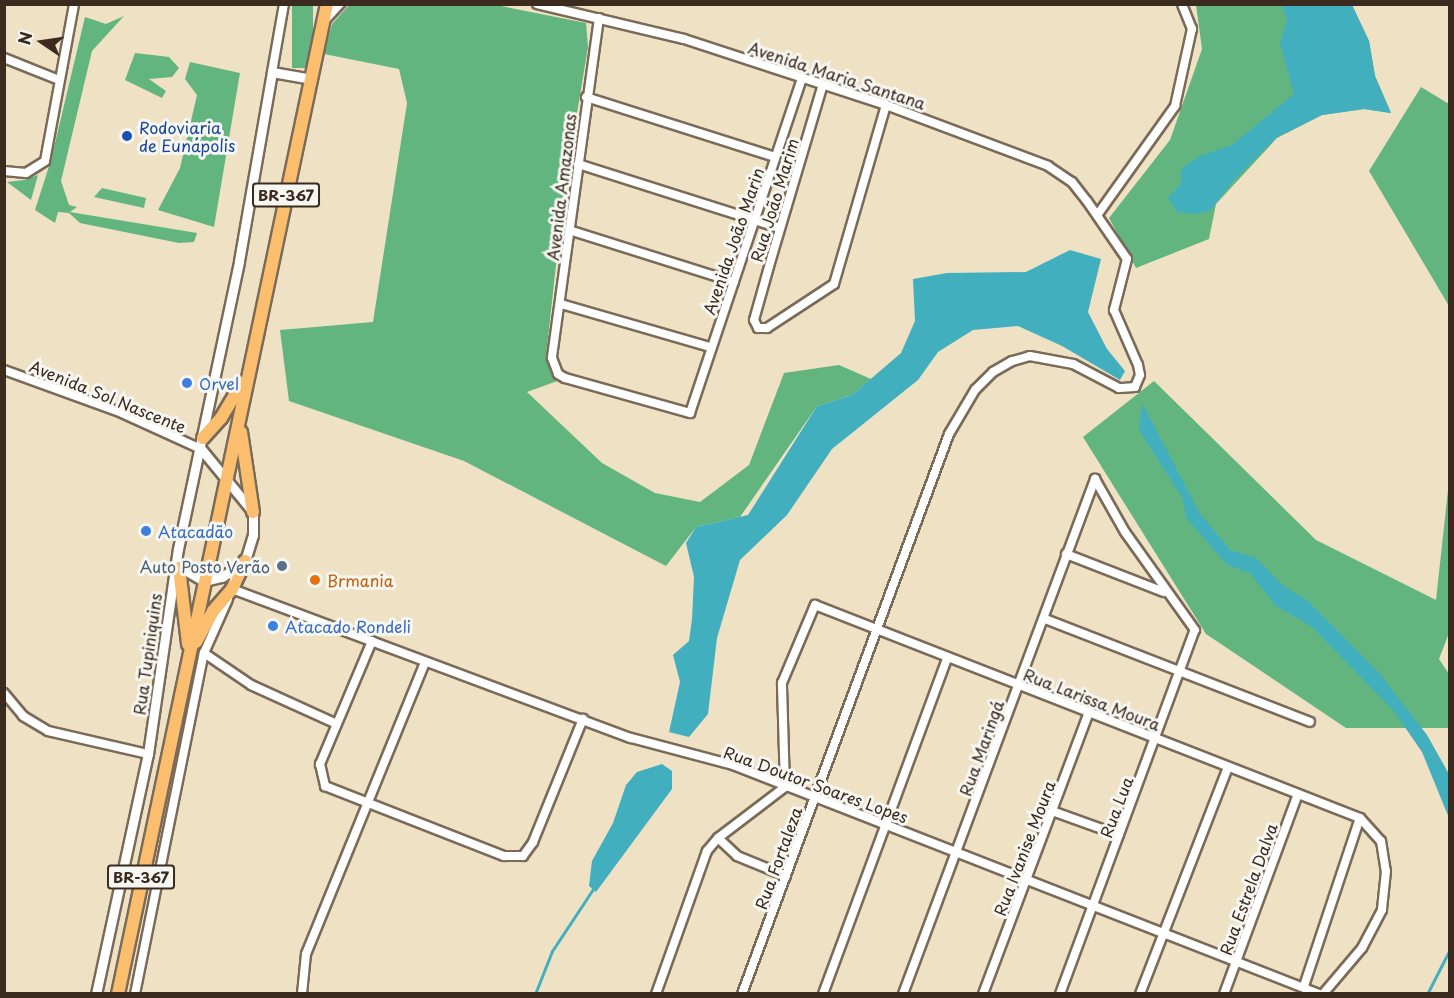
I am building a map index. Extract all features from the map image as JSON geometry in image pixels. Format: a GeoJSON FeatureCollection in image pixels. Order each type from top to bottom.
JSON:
{"type":"FeatureCollection","features":[{"type":"Feature","properties":{"kind":"main road","name":"BR-367"},"geometry":{"type":"LineString","coordinates":[[118,993],[204,581],[240,422],[246,376],[325,11]]}},
{"type":"Feature","properties":{"kind":"main road"},"geometry":{"type":"LineString","coordinates":[[202,443],[228,407],[246,376]]}},
{"type":"Feature","properties":{"kind":"main road"},"geometry":{"type":"LineString","coordinates":[[240,422],[253,512]]}},
{"type":"Feature","properties":{"kind":"main road"},"geometry":{"type":"LineString","coordinates":[[189,657],[213,611],[233,589],[245,561]]}},
{"type":"Feature","properties":{"kind":"main road"},"geometry":{"type":"LineString","coordinates":[[177,565],[189,657]]}},
{"type":"Feature","properties":{"kind":"street"},"geometry":{"type":"LineString","coordinates":[[4,171],[26,173],[45,161],[74,4]]}},
{"type":"Feature","properties":{"kind":"street"},"geometry":{"type":"LineString","coordinates":[[284,4],[272,72],[310,79]]}},
{"type":"Feature","properties":{"kind":"street"},"geometry":{"type":"LineString","coordinates":[[325,11],[340,4]]}},
{"type":"Feature","properties":{"kind":"street","name":"Avenida Maria Santana"},"geometry":{"type":"LineString","coordinates":[[537,4],[684,39],[886,105],[1048,165],[1072,182],[1104,222]]}},
{"type":"Feature","properties":{"kind":"street"},"geometry":{"type":"LineString","coordinates":[[1098,214],[1175,106],[1192,29],[1182,4]]}},
{"type":"Feature","properties":{"kind":"street","name":"Avenida Amazonas"},"geometry":{"type":"LineString","coordinates":[[599,18],[586,97],[561,304],[552,358],[558,374],[565,378],[690,413]]}},
{"type":"Feature","properties":{"kind":"street"},"geometry":{"type":"LineString","coordinates":[[4,58],[59,80]]}},
{"type":"Feature","properties":{"kind":"street","name":"Rua Tupiniquins"},"geometry":{"type":"LineString","coordinates":[[96,993],[148,754],[177,565],[272,72]]}},
{"type":"Feature","properties":{"kind":"street","name":"Avenida João Marin"},"geometry":{"type":"LineString","coordinates":[[690,413],[802,78]]}},
{"type":"Feature","properties":{"kind":"street","name":"Rua João Marim"},"geometry":{"type":"LineString","coordinates":[[823,84],[780,228],[755,325],[767,328],[834,284],[886,105]]}},
{"type":"Feature","properties":{"kind":"street"},"geometry":{"type":"LineString","coordinates":[[586,97],[775,157]]}},
{"type":"Feature","properties":{"kind":"street"},"geometry":{"type":"LineString","coordinates":[[578,164],[780,228]]}},
{"type":"Feature","properties":{"kind":"street","name":"Rua Fortaleza"},"geometry":{"type":"LineString","coordinates":[[742,993],[878,632],[949,434],[975,390],[987,378],[1012,361],[1030,356],[1073,364],[1119,388],[1135,387],[1139,381],[1138,365],[1115,316],[1116,296],[1127,259],[1104,222]]}},
{"type":"Feature","properties":{"kind":"street"},"geometry":{"type":"LineString","coordinates":[[569,230],[734,282]]}},
{"type":"Feature","properties":{"kind":"street"},"geometry":{"type":"LineString","coordinates":[[561,304],[711,347]]}},
{"type":"Feature","properties":{"kind":"street","name":"Avenida Sol Nascente"},"geometry":{"type":"LineString","coordinates":[[4,370],[202,443]]}},
{"type":"Feature","properties":{"kind":"street"},"geometry":{"type":"LineString","coordinates":[[177,565],[204,581],[222,577],[245,561],[253,535],[253,512],[202,443]]}},
{"type":"Feature","properties":{"kind":"street","name":"Rua Maringá"},"geometry":{"type":"LineString","coordinates":[[903,993],[1045,619],[1066,554],[1095,479],[1164,592]]}},
{"type":"Feature","properties":{"kind":"street"},"geometry":{"type":"LineString","coordinates":[[1066,554],[1164,592]]}},
{"type":"Feature","properties":{"kind":"street"},"geometry":{"type":"LineString","coordinates":[[135,993],[204,653],[233,589]]}},
{"type":"Feature","properties":{"kind":"street","name":"Rua Doutor Soares Lopes"},"geometry":{"type":"LineString","coordinates":[[233,589],[425,663],[639,741],[733,765],[814,799],[957,850],[1321,993]]}},
{"type":"Feature","properties":{"kind":"street","name":"Rua Lua"},"geometry":{"type":"LineString","coordinates":[[1060,993],[1195,630],[1164,592]]}},
{"type":"Feature","properties":{"kind":"street","name":"Rua Larissa Moura"},"geometry":{"type":"LineString","coordinates":[[785,787],[782,684],[814,605],[878,632],[1360,818]]}},
{"type":"Feature","properties":{"kind":"street"},"geometry":{"type":"LineString","coordinates":[[1045,619],[1182,669],[1310,722]]}},
{"type":"Feature","properties":{"kind":"street"},"geometry":{"type":"LineString","coordinates":[[372,641],[321,764],[321,778],[328,789],[366,805],[504,856],[524,856],[533,842],[583,719]]}},
{"type":"Feature","properties":{"kind":"street"},"geometry":{"type":"LineString","coordinates":[[204,653],[251,685],[337,724]]}},
{"type":"Feature","properties":{"kind":"street"},"geometry":{"type":"LineString","coordinates":[[823,993],[887,826],[947,658]]}},
{"type":"Feature","properties":{"kind":"street"},"geometry":{"type":"LineString","coordinates":[[302,993],[306,954],[425,663]]}},
{"type":"Feature","properties":{"kind":"street"},"geometry":{"type":"LineString","coordinates":[[4,693],[23,716],[48,731],[148,754]]}},
{"type":"Feature","properties":{"kind":"street","name":"Rua Ivanise Moura"},"geometry":{"type":"LineString","coordinates":[[983,993],[1089,712]]}},
{"type":"Feature","properties":{"kind":"street"},"geometry":{"type":"LineString","coordinates":[[1140,993],[1228,767]]}},
{"type":"Feature","properties":{"kind":"street"},"geometry":{"type":"LineString","coordinates":[[656,993],[702,861],[718,838],[785,787]]}},
{"type":"Feature","properties":{"kind":"street","name":"Rua Estrela Dalva"},"geometry":{"type":"LineString","coordinates":[[1224,993],[1298,794]]}},
{"type":"Feature","properties":{"kind":"street"},"geometry":{"type":"LineString","coordinates":[[1052,811],[1119,835]]}},
{"type":"Feature","properties":{"kind":"street"},"geometry":{"type":"LineString","coordinates":[[1304,986],[1360,818],[1381,841],[1386,872],[1382,910],[1358,954],[1321,993]]}},
{"type":"Feature","properties":{"kind":"street"},"geometry":{"type":"LineString","coordinates":[[718,838],[737,856],[786,876]]}},
{"type":"Feature","properties":{"kind":"street"},"geometry":{"type":"LineString","coordinates":[[125,954],[144,936],[147,927]]}},
{"type":"Feature","properties":{"kind":"green space"},"geometry":{"type":"Polygon","coordinates":[[[292,5],[313,5],[313,68],[292,68],[292,5]]]}},
{"type":"Feature","properties":{"kind":"green space"},"geometry":{"type":"Polygon","coordinates":[[[349,5],[496,5],[586,23],[588,47],[564,192],[546,356],[560,380],[527,392],[602,463],[655,493],[700,502],[749,465],[784,373],[839,365],[871,379],[852,395],[817,406],[740,517],[696,527],[666,566],[464,461],[289,401],[280,330],[373,322],[407,103],[399,69],[324,54],[332,24],[349,5]]]}},
{"type":"Feature","properties":{"kind":"green space"},"geometry":{"type":"Polygon","coordinates":[[[1196,5],[1352,5],[1369,41],[1375,76],[1391,113],[1364,109],[1322,115],[1277,138],[1216,204],[1209,239],[1136,268],[1109,218],[1170,140],[1202,49],[1196,5]]]}},
{"type":"Feature","properties":{"kind":"green space"},"geometry":{"type":"Polygon","coordinates":[[[124,16],[92,51],[61,181],[69,205],[77,207],[70,212],[197,233],[194,242],[179,243],[80,223],[69,213],[58,212],[55,223],[35,210],[51,160],[85,17],[106,24],[124,16]]]}},
{"type":"Feature","properties":{"kind":"green space"},"geometry":{"type":"Polygon","coordinates":[[[135,53],[169,57],[179,68],[172,77],[149,79],[166,91],[162,98],[125,80],[135,53]]]}},
{"type":"Feature","properties":{"kind":"green space"},"geometry":{"type":"Polygon","coordinates":[[[190,62],[240,73],[214,227],[158,210],[180,168],[197,95],[185,79],[190,62]]]}},
{"type":"Feature","properties":{"kind":"green space"},"geometry":{"type":"Polygon","coordinates":[[[1421,87],[1449,104],[1449,306],[1369,171],[1421,87]]]}},
{"type":"Feature","properties":{"kind":"green space"},"geometry":{"type":"Polygon","coordinates":[[[38,175],[31,200],[7,182],[24,180],[38,175]]]}},
{"type":"Feature","properties":{"kind":"green space"},"geometry":{"type":"Polygon","coordinates":[[[102,188],[146,198],[144,208],[94,197],[102,188]]]}},
{"type":"Feature","properties":{"kind":"green space"},"geometry":{"type":"Polygon","coordinates":[[[1154,381],[1316,540],[1436,600],[1449,481],[1449,633],[1439,659],[1449,674],[1449,728],[1346,728],[1206,634],[1083,437],[1154,381]]]}},
{"type":"Feature","properties":{"kind":"water"},"geometry":{"type":"Polygon","coordinates":[[[1282,5],[1352,5],[1369,41],[1375,76],[1391,113],[1364,109],[1322,115],[1276,138],[1233,181],[1211,210],[1198,214],[1177,212],[1168,198],[1181,183],[1181,169],[1200,156],[1232,145],[1294,94],[1280,44],[1287,19],[1282,5]]]}},
{"type":"Feature","properties":{"kind":"water"},"geometry":{"type":"Polygon","coordinates":[[[1070,250],[1101,259],[1088,312],[1107,349],[1125,371],[1120,380],[1062,346],[1018,326],[973,330],[938,352],[918,380],[832,449],[787,515],[740,560],[717,638],[708,714],[689,737],[669,732],[680,682],[673,655],[689,641],[692,619],[694,577],[686,543],[696,527],[748,515],[817,406],[852,395],[901,353],[915,321],[913,279],[947,273],[1026,272],[1070,250]]]}},
{"type":"Feature","properties":{"kind":"water"},"geometry":{"type":"Polygon","coordinates":[[[1142,403],[1199,512],[1230,550],[1256,558],[1282,585],[1308,601],[1380,674],[1427,735],[1449,774],[1449,818],[1422,752],[1393,710],[1312,627],[1275,605],[1251,574],[1226,564],[1186,517],[1183,499],[1139,430],[1142,403]]]}},
{"type":"Feature","properties":{"kind":"water"},"geometry":{"type":"Polygon","coordinates":[[[662,764],[672,771],[672,789],[596,892],[589,886],[592,861],[613,823],[626,785],[637,772],[662,764]]]}},
{"type":"Feature","properties":{"kind":"waterway"},"geometry":{"type":"LineString","coordinates":[[535,994],[552,951],[593,889]]}},
{"type":"Feature","properties":{"kind":"waterway"},"geometry":{"type":"LineString","coordinates":[[1427,994],[1450,949]]}},
{"type":"Feature","properties":{"kind":"place","name":"Rodoviaria de Eunápolis"},"geometry":{"type":"Point","coordinates":[127,136]}},
{"type":"Feature","properties":{"kind":"place","name":"Orvel"},"geometry":{"type":"Point","coordinates":[187,383]}},
{"type":"Feature","properties":{"kind":"place","name":"Atacadão"},"geometry":{"type":"Point","coordinates":[146,531]}},
{"type":"Feature","properties":{"kind":"place","name":"Auto Posto Verão"},"geometry":{"type":"Point","coordinates":[282,566]}},
{"type":"Feature","properties":{"kind":"place","name":"Brmania"},"geometry":{"type":"Point","coordinates":[315,580]}},
{"type":"Feature","properties":{"kind":"place","name":"Atacado Rondeli"},"geometry":{"type":"Point","coordinates":[273,626]}}]}
